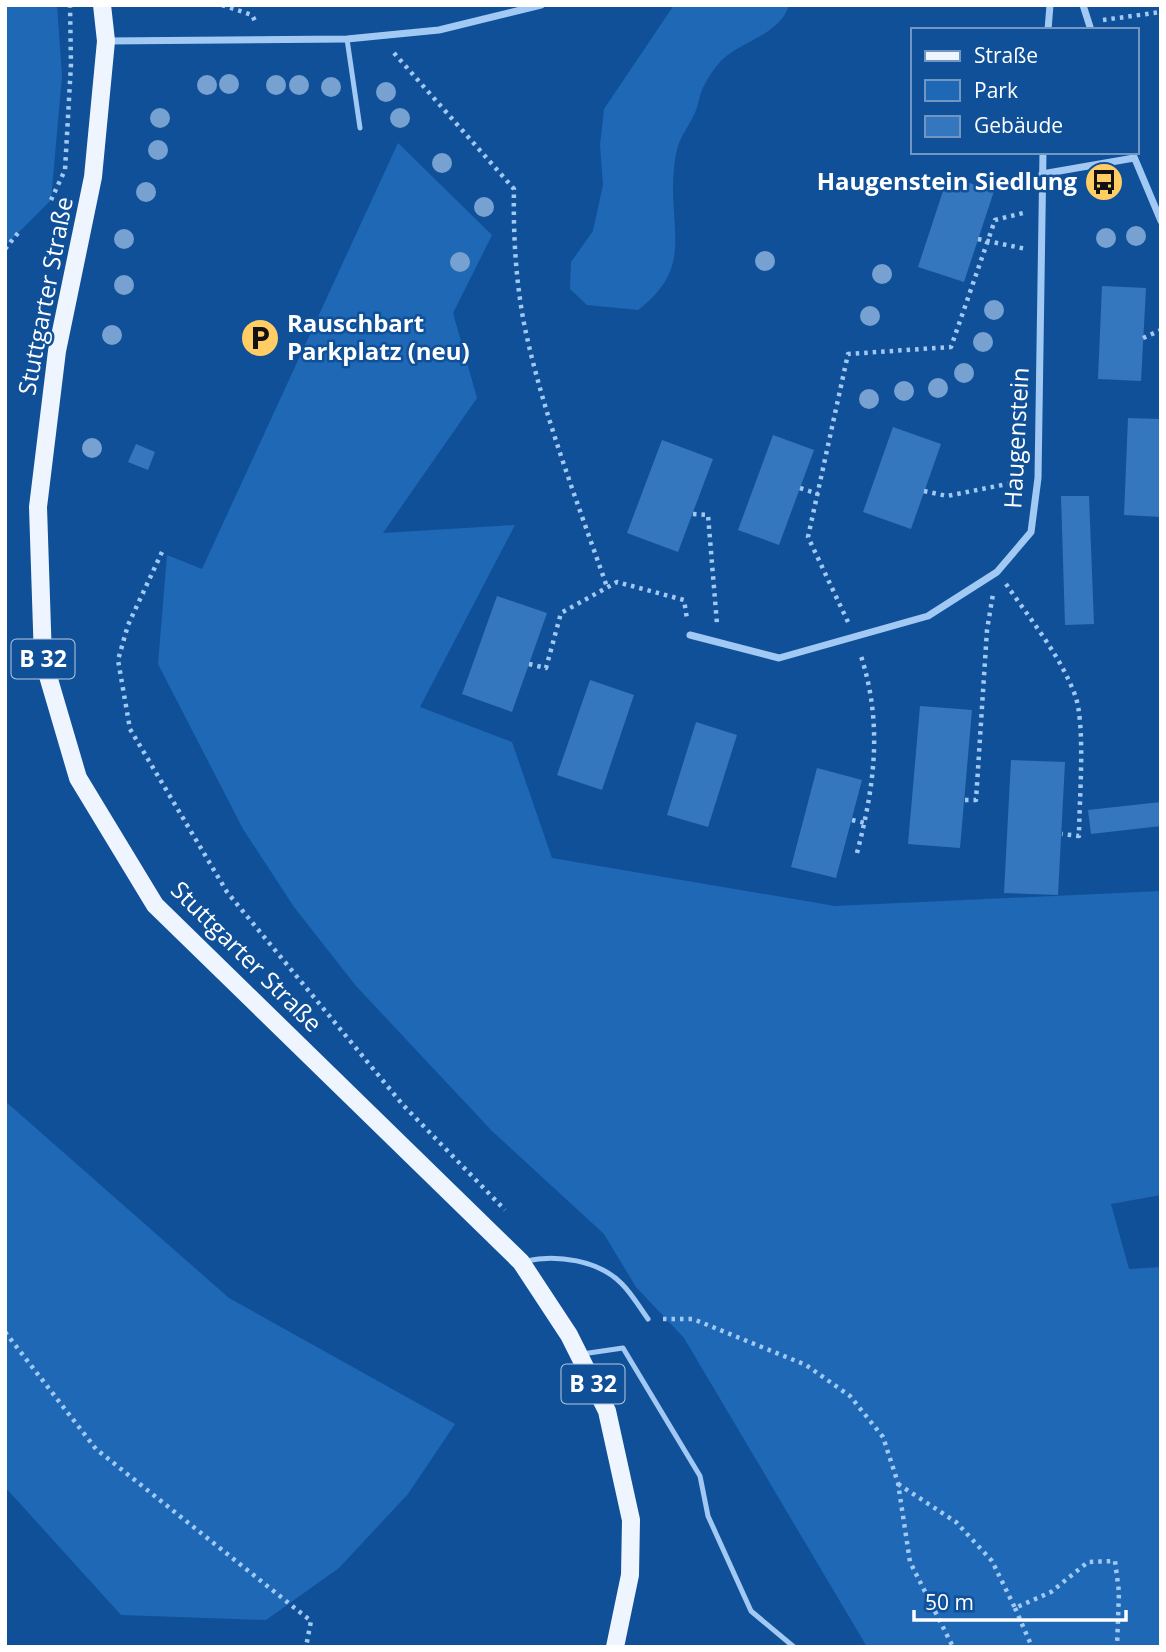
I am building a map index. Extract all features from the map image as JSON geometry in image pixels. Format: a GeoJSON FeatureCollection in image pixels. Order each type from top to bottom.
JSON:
{"type":"FeatureCollection","features":[{"type":"Feature","properties":{"kind":"main road","name":"Stuttgarter Straße"},"geometry":{"type":"LineString","coordinates":[[102,5],[106,41],[93,177],[57,351],[38,507],[43,659],[78,778],[155,905],[521,1262],[579,1354],[607,1411],[631,1520],[630,1575],[615,1647]]}},
{"type":"Feature","properties":{"kind":"street"},"geometry":{"type":"LineString","coordinates":[[106,41],[347,40],[439,30],[541,5]]}},
{"type":"Feature","properties":{"kind":"street"},"geometry":{"type":"LineString","coordinates":[[1048,28],[1049,5]]}},
{"type":"Feature","properties":{"kind":"street"},"geometry":{"type":"LineString","coordinates":[[1083,5],[1090,26]]}},
{"type":"Feature","properties":{"kind":"street","name":"Haugenstein"},"geometry":{"type":"LineString","coordinates":[[690,635],[779,658],[928,616],[997,572],[1031,532],[1038,478],[1043,154]]}},
{"type":"Feature","properties":{"kind":"street"},"geometry":{"type":"LineString","coordinates":[[1042,174],[1133,155],[1161,221]]}},
{"type":"Feature","properties":{"kind":"lane"},"geometry":{"type":"LineString","coordinates":[[347,40],[360,128]]}},
{"type":"Feature","properties":{"kind":"lane"},"geometry":{"type":"LineString","coordinates":[[521,1262],[549,1256],[592,1265],[621,1283],[648,1319]]}},
{"type":"Feature","properties":{"kind":"lane"},"geometry":{"type":"LineString","coordinates":[[579,1354],[623,1348],[700,1476],[713,1529],[751,1611],[794,1647]]}},
{"type":"Feature","properties":{"kind":"path"},"geometry":{"type":"LineString","coordinates":[[51,200],[65,170],[71,64],[70,5]]}},
{"type":"Feature","properties":{"kind":"path"},"geometry":{"type":"LineString","coordinates":[[222,5],[252,15],[264,40]]}},
{"type":"Feature","properties":{"kind":"path"},"geometry":{"type":"LineString","coordinates":[[1090,26],[1161,12]]}},
{"type":"Feature","properties":{"kind":"path"},"geometry":{"type":"LineString","coordinates":[[379,36],[514,189],[514,236],[525,330],[578,505],[607,587]]}},
{"type":"Feature","properties":{"kind":"path"},"geometry":{"type":"LineString","coordinates":[[857,853],[873,793],[874,730],[870,684],[854,637],[808,537],[848,354],[951,347],[995,220],[1041,208]]}},
{"type":"Feature","properties":{"kind":"path"},"geometry":{"type":"LineString","coordinates":[[5,249],[18,233]]}},
{"type":"Feature","properties":{"kind":"path"},"geometry":{"type":"LineString","coordinates":[[978,239],[1041,251]]}},
{"type":"Feature","properties":{"kind":"path"},"geometry":{"type":"LineString","coordinates":[[1143,338],[1161,330]]}},
{"type":"Feature","properties":{"kind":"path"},"geometry":{"type":"LineString","coordinates":[[924,491],[947,496],[1038,478]]}},
{"type":"Feature","properties":{"kind":"path"},"geometry":{"type":"LineString","coordinates":[[800,488],[818,494]]}},
{"type":"Feature","properties":{"kind":"path"},"geometry":{"type":"LineString","coordinates":[[693,514],[708,515],[718,642]]}},
{"type":"Feature","properties":{"kind":"path"},"geometry":{"type":"LineString","coordinates":[[162,552],[128,625],[118,660],[130,729],[228,892],[403,1105],[510,1216]]}},
{"type":"Feature","properties":{"kind":"path"},"geometry":{"type":"LineString","coordinates":[[965,800],[975,800],[988,630],[997,572]]}},
{"type":"Feature","properties":{"kind":"path"},"geometry":{"type":"LineString","coordinates":[[997,572],[1044,638],[1075,697],[1080,760],[1079,836],[1062,834]]}},
{"type":"Feature","properties":{"kind":"path"},"geometry":{"type":"LineString","coordinates":[[529,664],[546,668],[561,613],[617,582],[684,600],[690,635]]}},
{"type":"Feature","properties":{"kind":"path"},"geometry":{"type":"LineString","coordinates":[[852,820],[865,823]]}},
{"type":"Feature","properties":{"kind":"path"},"geometry":{"type":"LineString","coordinates":[[648,1319],[693,1319],[806,1365],[850,1396],[883,1437],[898,1483],[910,1562],[953,1647]]}},
{"type":"Feature","properties":{"kind":"path"},"geometry":{"type":"LineString","coordinates":[[5,1332],[96,1449],[311,1621],[306,1647]]}},
{"type":"Feature","properties":{"kind":"path"},"geometry":{"type":"LineString","coordinates":[[898,1483],[956,1522],[992,1561],[1032,1647]]}},
{"type":"Feature","properties":{"kind":"path"},"geometry":{"type":"LineString","coordinates":[[1015,1608],[1051,1592],[1088,1562],[1115,1561],[1119,1592],[1117,1647]]}},
{"type":"Feature","properties":{"kind":"green space"},"geometry":{"type":"Polygon","coordinates":[[[5,5],[57,5],[62,76],[51,200],[5,246],[5,5]]]}},
{"type":"Feature","properties":{"kind":"green space"},"geometry":{"type":"Polygon","coordinates":[[[674,5],[789,5],[785,15],[770,30],[721,61],[703,88],[696,111],[677,151],[673,191],[675,246],[667,278],[656,294],[638,310],[587,305],[570,289],[571,262],[593,231],[603,185],[600,145],[604,109],[674,5]]]}},
{"type":"Feature","properties":{"kind":"green space"},"geometry":{"type":"Polygon","coordinates":[[[398,143],[492,235],[453,313],[477,398],[383,533],[515,525],[420,707],[512,742],[552,858],[835,906],[1161,891],[1161,1195],[1111,1204],[1129,1269],[1161,1267],[1161,1647],[867,1647],[684,1338],[636,1287],[604,1234],[492,1131],[356,986],[294,907],[243,829],[158,664],[167,555],[202,569],[398,143]]]}},
{"type":"Feature","properties":{"kind":"green space"},"geometry":{"type":"Polygon","coordinates":[[[5,1101],[229,1298],[455,1424],[408,1494],[339,1568],[266,1620],[121,1615],[5,1487],[5,1101]]]}},
{"type":"Feature","properties":{"kind":"building"},"geometry":{"type":"Polygon","coordinates":[[[948,176],[994,191],[964,282],[918,267],[948,176]]]}},
{"type":"Feature","properties":{"kind":"building"},"geometry":{"type":"Polygon","coordinates":[[[1115,183],[1116,193],[1096,197],[1094,186],[1115,183]]]}},
{"type":"Feature","properties":{"kind":"building"},"geometry":{"type":"Polygon","coordinates":[[[1102,286],[1146,288],[1141,381],[1098,379],[1102,286]]]}},
{"type":"Feature","properties":{"kind":"building"},"geometry":{"type":"Polygon","coordinates":[[[1128,418],[1161,419],[1161,517],[1124,515],[1128,418]]]}},
{"type":"Feature","properties":{"kind":"building"},"geometry":{"type":"Polygon","coordinates":[[[893,427],[941,444],[911,529],[863,512],[893,427]]]}},
{"type":"Feature","properties":{"kind":"building"},"geometry":{"type":"Polygon","coordinates":[[[773,435],[814,450],[779,545],[738,530],[773,435]]]}},
{"type":"Feature","properties":{"kind":"building"},"geometry":{"type":"Polygon","coordinates":[[[662,440],[713,459],[678,552],[627,533],[662,440]]]}},
{"type":"Feature","properties":{"kind":"building"},"geometry":{"type":"Polygon","coordinates":[[[136,444],[155,452],[148,470],[128,462],[136,444]]]}},
{"type":"Feature","properties":{"kind":"building"},"geometry":{"type":"Polygon","coordinates":[[[1061,496],[1089,496],[1094,624],[1065,625],[1061,496]]]}},
{"type":"Feature","properties":{"kind":"building"},"geometry":{"type":"Polygon","coordinates":[[[497,596],[547,613],[512,712],[462,694],[497,596]]]}},
{"type":"Feature","properties":{"kind":"building"},"geometry":{"type":"Polygon","coordinates":[[[590,680],[634,695],[602,790],[557,775],[590,680]]]}},
{"type":"Feature","properties":{"kind":"building"},"geometry":{"type":"Polygon","coordinates":[[[920,706],[972,710],[960,848],[908,844],[920,706]]]}},
{"type":"Feature","properties":{"kind":"building"},"geometry":{"type":"Polygon","coordinates":[[[696,722],[737,735],[708,827],[667,815],[696,722]]]}},
{"type":"Feature","properties":{"kind":"building"},"geometry":{"type":"Polygon","coordinates":[[[1011,760],[1065,762],[1058,895],[1004,893],[1011,760]]]}},
{"type":"Feature","properties":{"kind":"building"},"geometry":{"type":"Polygon","coordinates":[[[817,768],[862,780],[836,878],[791,867],[817,768]]]}},
{"type":"Feature","properties":{"kind":"building"},"geometry":{"type":"Polygon","coordinates":[[[1161,802],[1161,826],[1091,834],[1088,810],[1161,802]]]}},
{"type":"Feature","properties":{"kind":"place","name":"Haugenstein Siedlung"},"geometry":{"type":"Point","coordinates":[1104,182]}},
{"type":"Feature","properties":{"kind":"place","name":"Rauschbart Parkplatz (neu)"},"geometry":{"type":"Point","coordinates":[260,338]}}]}
